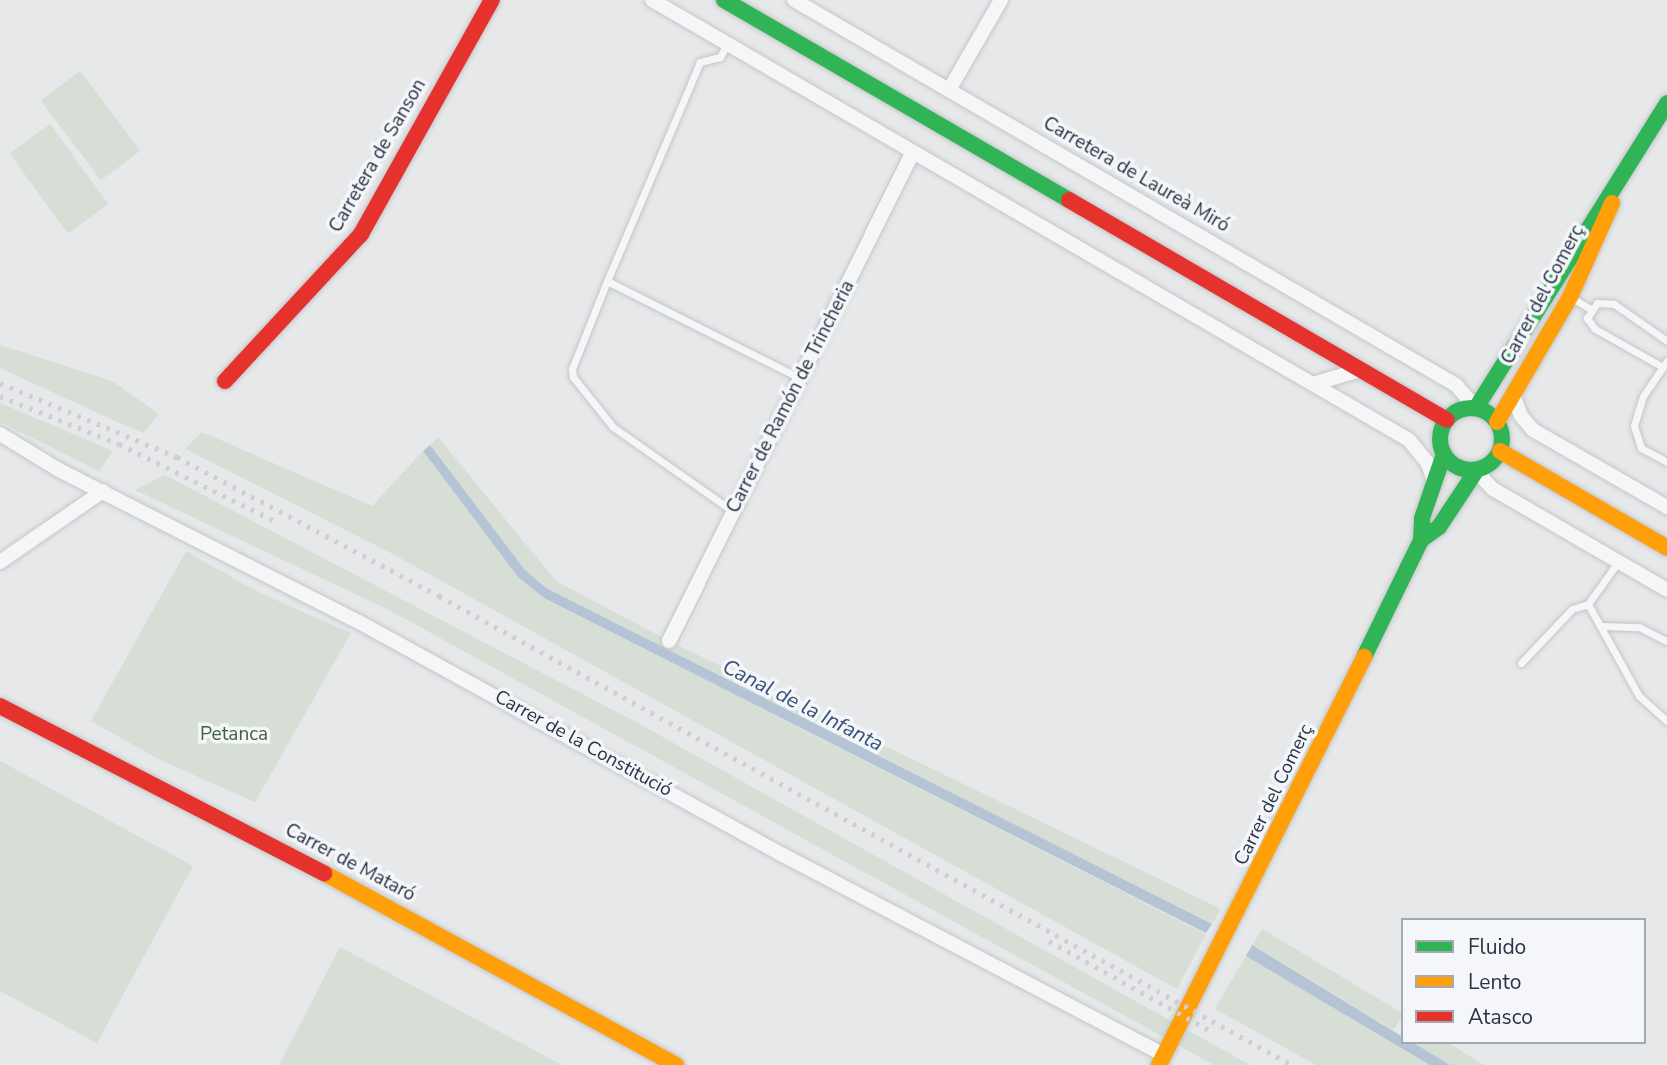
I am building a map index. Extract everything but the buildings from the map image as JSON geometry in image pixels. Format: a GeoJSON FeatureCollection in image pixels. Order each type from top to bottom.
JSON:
{"type":"FeatureCollection","features":[{"type":"Feature","properties":{"kind":"street","name":"Carretera de Sanson"},"geometry":{"type":"LineString","coordinates":[[225,381],[361,234],[492,0]]}},
{"type":"Feature","properties":{"kind":"street"},"geometry":{"type":"LineString","coordinates":[[652,0],[1409,440],[1427,462],[1435,485]]}},
{"type":"Feature","properties":{"kind":"street"},"geometry":{"type":"LineString","coordinates":[[724,0],[1447,420]]}},
{"type":"Feature","properties":{"kind":"street","name":"Carretera de Laureà Miró"},"geometry":{"type":"LineString","coordinates":[[794,0],[1456,385],[1476,408]]}},
{"type":"Feature","properties":{"kind":"street"},"geometry":{"type":"LineString","coordinates":[[949,90],[1002,0]]}},
{"type":"Feature","properties":{"kind":"street","name":"Carrer del Comerç"},"geometry":{"type":"LineString","coordinates":[[1497,422],[1570,297],[1618,185],[1667,103]]}},
{"type":"Feature","properties":{"kind":"street","name":"Carrer de Ramón de Trincheria"},"geometry":{"type":"LineString","coordinates":[[669,641],[913,152]]}},
{"type":"Feature","properties":{"kind":"street","name":"Carrer del Comerç"},"geometry":{"type":"LineString","coordinates":[[1476,408],[1598,207],[1618,185]]}},
{"type":"Feature","properties":{"kind":"street"},"geometry":{"type":"LineString","coordinates":[[1313,384],[1360,370]]}},
{"type":"Feature","properties":{"kind":"street"},"geometry":{"type":"LineString","coordinates":[[1456,385],[1493,381]]}},
{"type":"Feature","properties":{"kind":"street"},"geometry":{"type":"LineString","coordinates":[[1513,395],[1521,416],[1534,430],[1667,508]]}},
{"type":"Feature","properties":{"kind":"street"},"geometry":{"type":"LineString","coordinates":[[1464,408],[1476,408],[1497,422],[1502,432],[1500,451],[1485,468],[1476,471],[1456,467],[1444,454],[1440,440],[1447,420],[1464,408]]}},
{"type":"Feature","properties":{"kind":"street","name":"Carrer de la Constitució"},"geometry":{"type":"LineString","coordinates":[[0,434],[103,491],[359,622],[1162,1060]]}},
{"type":"Feature","properties":{"kind":"street"},"geometry":{"type":"LineString","coordinates":[[1500,451],[1667,548]]}},
{"type":"Feature","properties":{"kind":"street","name":"Carrer del Comerç"},"geometry":{"type":"LineString","coordinates":[[1162,1060],[1259,874],[1421,540],[1422,518],[1444,454]]}},
{"type":"Feature","properties":{"kind":"street"},"geometry":{"type":"LineString","coordinates":[[1476,471],[1493,489],[1667,590]]}},
{"type":"Feature","properties":{"kind":"street","name":"Carrer del Comerç"},"geometry":{"type":"LineString","coordinates":[[1421,540],[1439,527],[1476,471]]}},
{"type":"Feature","properties":{"kind":"street"},"geometry":{"type":"LineString","coordinates":[[1458,495],[1493,489]]}},
{"type":"Feature","properties":{"kind":"street"},"geometry":{"type":"LineString","coordinates":[[0,562],[103,491]]}},
{"type":"Feature","properties":{"kind":"street","name":"Carrer de Mataró"},"geometry":{"type":"LineString","coordinates":[[0,706],[260,838],[677,1065]]}},
{"type":"Feature","properties":{"kind":"lane"},"geometry":{"type":"LineString","coordinates":[[727,44],[720,57],[700,62],[572,369],[573,377],[613,427],[734,512]]}},
{"type":"Feature","properties":{"kind":"lane"},"geometry":{"type":"LineString","coordinates":[[607,281],[800,378]]}},
{"type":"Feature","properties":{"kind":"lane"},"geometry":{"type":"LineString","coordinates":[[1570,297],[1592,310]]}},
{"type":"Feature","properties":{"kind":"lane"},"geometry":{"type":"LineString","coordinates":[[1667,341],[1614,304],[1597,303],[1587,318],[1595,330],[1664,363],[1643,396],[1634,426],[1641,448],[1667,463]]}},
{"type":"Feature","properties":{"kind":"lane"},"geometry":{"type":"LineString","coordinates":[[1521,663],[1572,609],[1588,604],[1618,561]]}},
{"type":"Feature","properties":{"kind":"lane"},"geometry":{"type":"LineString","coordinates":[[1588,604],[1604,626],[1612,655],[1639,696],[1667,721]]}},
{"type":"Feature","properties":{"kind":"lane"},"geometry":{"type":"LineString","coordinates":[[1604,626],[1639,627],[1667,641]]}},
{"type":"Feature","properties":{"kind":"green space"},"geometry":{"type":"Polygon","coordinates":[[[80,71],[140,151],[101,180],[41,100],[80,71]]]}},
{"type":"Feature","properties":{"kind":"green space"},"geometry":{"type":"Polygon","coordinates":[[[50,124],[108,204],[68,233],[10,153],[50,124]]]}},
{"type":"Feature","properties":{"kind":"green space"},"geometry":{"type":"Polygon","coordinates":[[[0,345],[112,381],[159,414],[143,433],[126,426],[0,368],[0,345]]]}},
{"type":"Feature","properties":{"kind":"green space"},"geometry":{"type":"Polygon","coordinates":[[[0,403],[113,451],[99,471],[0,422],[0,403]]]}},
{"type":"Feature","properties":{"kind":"green space"},"geometry":{"type":"Polygon","coordinates":[[[202,432],[372,506],[423,451],[518,577],[544,598],[1206,934],[1177,989],[389,552],[185,449],[202,432]]]}},
{"type":"Feature","properties":{"kind":"green space"},"geometry":{"type":"Polygon","coordinates":[[[438,437],[556,581],[669,641],[1221,909],[1212,924],[546,588],[525,570],[430,445],[438,437]]]}},
{"type":"Feature","properties":{"kind":"green space"},"geometry":{"type":"Polygon","coordinates":[[[165,475],[634,721],[1250,1065],[1214,1065],[389,610],[135,490],[165,475]]]}},
{"type":"Feature","properties":{"kind":"green space","name":"Petanca"},"geometry":{"type":"Polygon","coordinates":[[[186,551],[256,591],[351,633],[255,802],[160,760],[91,721],[186,551]]]}},
{"type":"Feature","properties":{"kind":"green space"},"geometry":{"type":"Polygon","coordinates":[[[0,761],[193,866],[97,1043],[0,991],[0,761]]]}},
{"type":"Feature","properties":{"kind":"green space"},"geometry":{"type":"Polygon","coordinates":[[[1262,929],[1401,1013],[1401,1018],[1394,1030],[1252,945],[1262,929]]]}},
{"type":"Feature","properties":{"kind":"green space"},"geometry":{"type":"Polygon","coordinates":[[[340,947],[562,1065],[279,1065],[340,947]]]}},
{"type":"Feature","properties":{"kind":"green space"},"geometry":{"type":"Polygon","coordinates":[[[1246,956],[1430,1065],[1316,1065],[1215,1009],[1246,956]]]}},
{"type":"Feature","properties":{"kind":"green space"},"geometry":{"type":"Polygon","coordinates":[[[1415,1044],[1450,1044],[1484,1065],[1450,1065],[1415,1044]]]}},
{"type":"Feature","properties":{"kind":"water"},"geometry":{"type":"Polygon","coordinates":[[[430,445],[525,570],[546,588],[1212,924],[1206,933],[544,598],[518,577],[423,451],[430,445]]]}},
{"type":"Feature","properties":{"kind":"water"},"geometry":{"type":"Polygon","coordinates":[[[1252,945],[1401,1036],[1401,1044],[1415,1044],[1450,1065],[1430,1065],[1246,956],[1252,945]]]}},
{"type":"Feature","properties":{"kind":"railway"},"geometry":{"type":"LineString","coordinates":[[0,383],[177,457],[439,596],[1292,1065]]}},
{"type":"Feature","properties":{"kind":"railway"},"geometry":{"type":"LineString","coordinates":[[0,396],[119,444],[277,522]]}},
{"type":"Feature","properties":{"kind":"railway"},"geometry":{"type":"LineString","coordinates":[[1049,941],[1211,1031]]}},
{"type":"Feature","properties":{"kind":"traffic: fast"},"geometry":{"type":"LineString","coordinates":[[724,0],[1069,200]]}},
{"type":"Feature","properties":{"kind":"traffic: fast"},"geometry":{"type":"LineString","coordinates":[[1476,408],[1667,103]]}},
{"type":"Feature","properties":{"kind":"traffic: fast"},"geometry":{"type":"LineString","coordinates":[[1465,408],[1477,408],[1493,417],[1500,427],[1502,439],[1500,451],[1493,461],[1477,470],[1465,470],[1454,465],[1445,456],[1440,445],[1440,433],[1445,422],[1454,413],[1465,408]]}},
{"type":"Feature","properties":{"kind":"traffic: fast"},"geometry":{"type":"LineString","coordinates":[[1364,657],[1421,540],[1422,518],[1444,454]]}},
{"type":"Feature","properties":{"kind":"traffic: fast"},"geometry":{"type":"LineString","coordinates":[[1421,540],[1439,527],[1476,471]]}},
{"type":"Feature","properties":{"kind":"traffic: slow"},"geometry":{"type":"LineString","coordinates":[[1497,422],[1570,297],[1612,203]]}},
{"type":"Feature","properties":{"kind":"traffic: slow"},"geometry":{"type":"LineString","coordinates":[[1500,451],[1667,548]]}},
{"type":"Feature","properties":{"kind":"traffic: slow"},"geometry":{"type":"LineString","coordinates":[[1159,1065],[1364,657]]}},
{"type":"Feature","properties":{"kind":"traffic: slow"},"geometry":{"type":"LineString","coordinates":[[324,873],[676,1065]]}},
{"type":"Feature","properties":{"kind":"traffic: jam"},"geometry":{"type":"LineString","coordinates":[[225,381],[361,234],[492,0]]}},
{"type":"Feature","properties":{"kind":"traffic: jam"},"geometry":{"type":"LineString","coordinates":[[1069,200],[1447,420]]}},
{"type":"Feature","properties":{"kind":"traffic: jam"},"geometry":{"type":"LineString","coordinates":[[0,706],[324,873]]}},
{"type":"Feature","properties":{"kind":"water label","name":"Canal de la Infanta"},"geometry":{"type":"Point","coordinates":[803,705]}}]}
